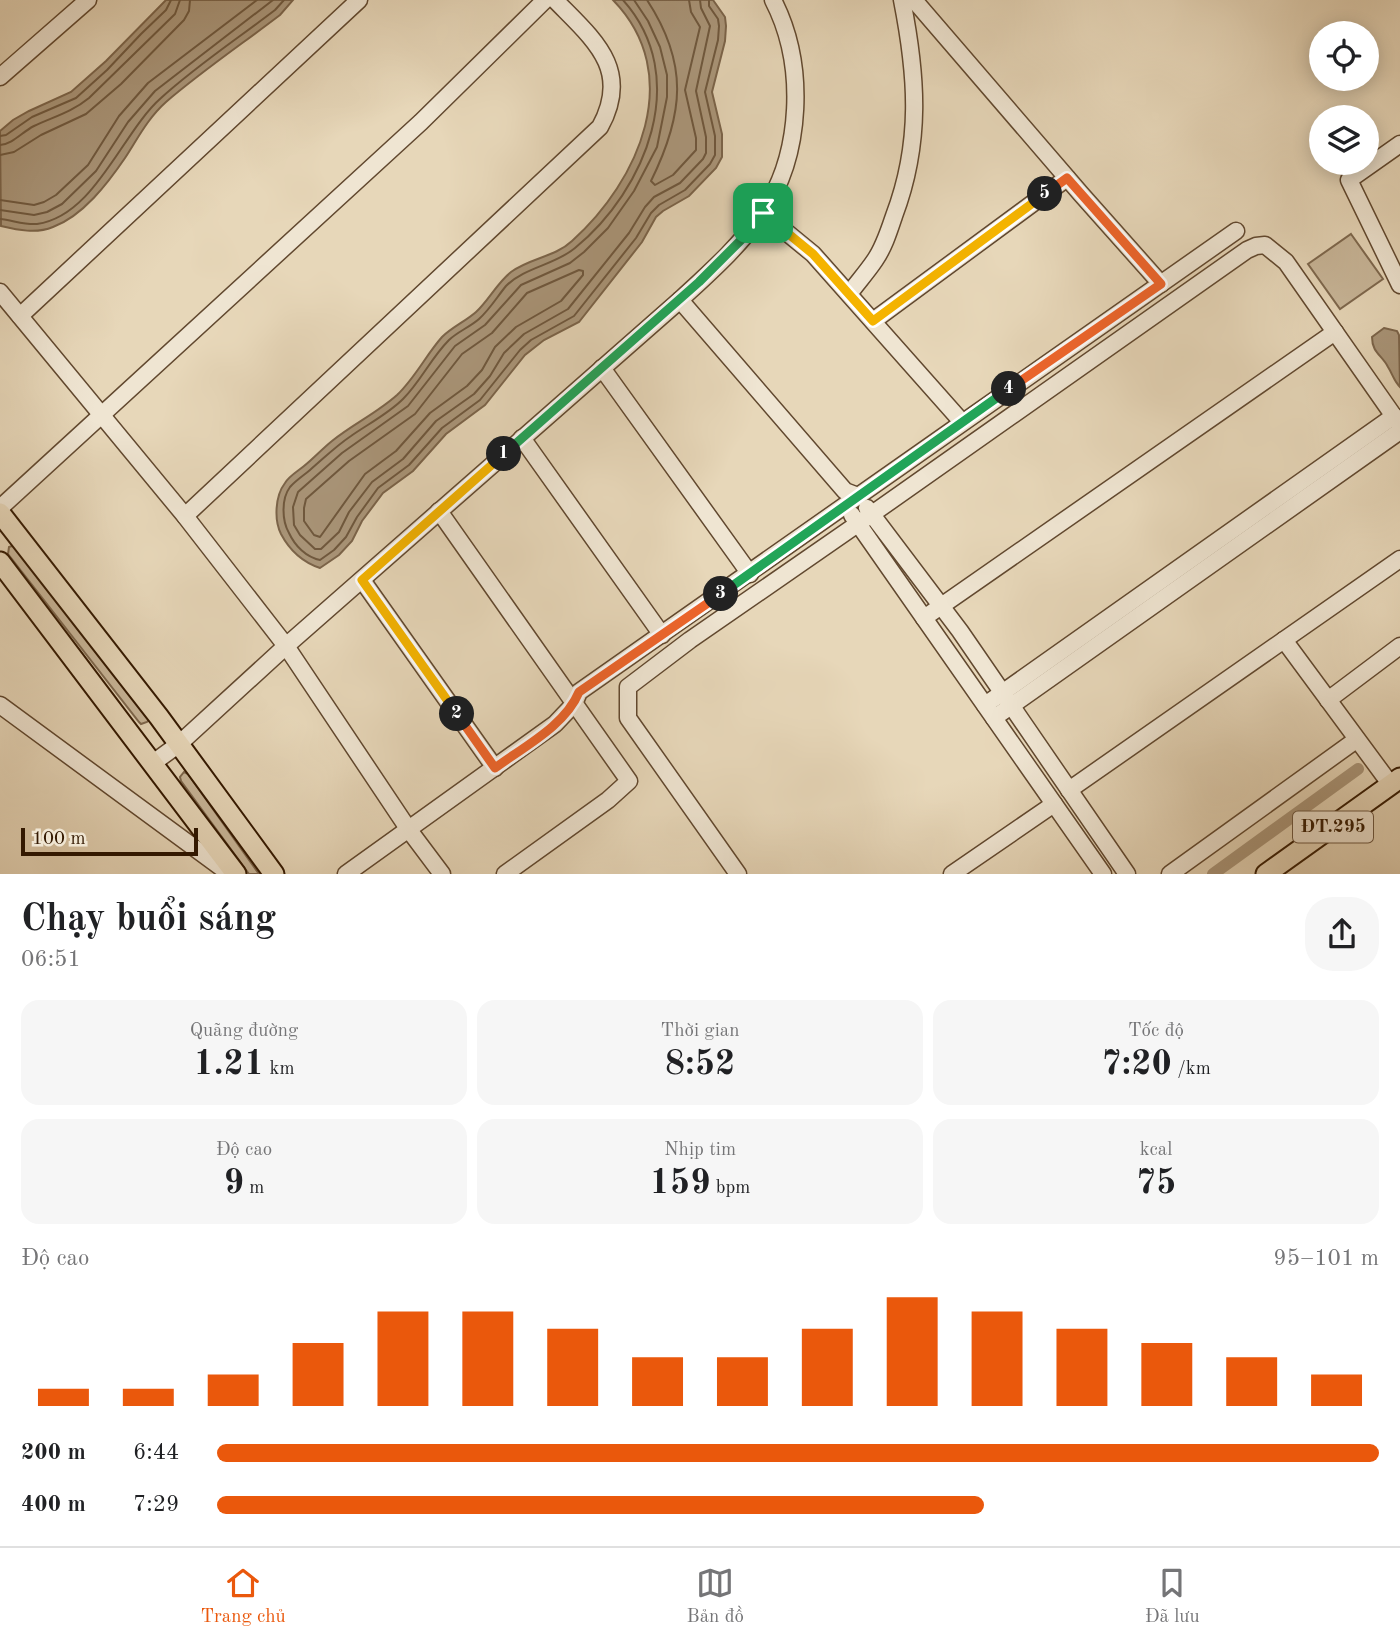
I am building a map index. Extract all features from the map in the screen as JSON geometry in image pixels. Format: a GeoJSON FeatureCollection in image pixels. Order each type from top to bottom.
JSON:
{"type":"FeatureCollection","features":[{"type":"Feature","properties":{"kind":"main road"},"geometry":{"type":"LineString","coordinates":[[0,510],[179,744],[274,874]]}},
{"type":"Feature","properties":{"kind":"main road"},"geometry":{"type":"LineString","coordinates":[[0,562],[236,874]]}},
{"type":"Feature","properties":{"kind":"main road","name":"ĐT.295"},"geometry":{"type":"LineString","coordinates":[[1266,874],[1396,781]]}},
{"type":"Feature","properties":{"kind":"street"},"geometry":{"type":"LineString","coordinates":[[20,316],[359,0]]}},
{"type":"Feature","properties":{"kind":"street"},"geometry":{"type":"LineString","coordinates":[[0,510],[421,122],[544,0]]}},
{"type":"Feature","properties":{"kind":"street"},"geometry":{"type":"LineString","coordinates":[[185,516],[600,127],[609,110],[612,91],[606,58],[555,0]]}},
{"type":"Feature","properties":{"kind":"street"},"geometry":{"type":"LineString","coordinates":[[153,763],[179,744],[286,646],[680,300],[721,261],[763,213],[784,166],[794,104],[795,80],[791,45],[773,0]]}},
{"type":"Feature","properties":{"kind":"street"},"geometry":{"type":"LineString","coordinates":[[849,294],[876,259],[884,243],[910,164],[915,95],[902,0]]}},
{"type":"Feature","properties":{"kind":"street"},"geometry":{"type":"LineString","coordinates":[[914,0],[1161,284]]}},
{"type":"Feature","properties":{"kind":"street"},"geometry":{"type":"LineString","coordinates":[[0,77],[83,2]]}},
{"type":"Feature","properties":{"kind":"street"},"geometry":{"type":"LineString","coordinates":[[1400,144],[1349,180],[1394,256],[1400,285]]}},
{"type":"Feature","properties":{"kind":"street"},"geometry":{"type":"LineString","coordinates":[[873,321],[1067,178]]}},
{"type":"Feature","properties":{"kind":"street"},"geometry":{"type":"LineString","coordinates":[[763,213],[813,254],[962,422]]}},
{"type":"Feature","properties":{"kind":"street"},"geometry":{"type":"LineString","coordinates":[[738,874],[628,718],[628,687],[962,422],[1236,231]]}},
{"type":"Feature","properties":{"kind":"street"},"geometry":{"type":"LineString","coordinates":[[346,874],[555,724],[574,704],[579,692],[750,574],[1256,246],[1265,245],[1286,262],[1398,424],[990,712]]}},
{"type":"Feature","properties":{"kind":"street"},"geometry":{"type":"LineString","coordinates":[[0,292],[185,516],[286,646],[409,830],[442,874]]}},
{"type":"Feature","properties":{"kind":"street"},"geometry":{"type":"LineString","coordinates":[[680,300],[942,607],[1127,874]]}},
{"type":"Feature","properties":{"kind":"street"},"geometry":{"type":"LineString","coordinates":[[925,618],[1335,332]]}},
{"type":"Feature","properties":{"kind":"street"},"geometry":{"type":"LineString","coordinates":[[603,368],[750,574]]}},
{"type":"Feature","properties":{"kind":"street"},"geometry":{"type":"LineString","coordinates":[[522,438],[662,635]]}},
{"type":"Feature","properties":{"kind":"street"},"geometry":{"type":"LineString","coordinates":[[856,506],[925,618],[1103,874]]}},
{"type":"Feature","properties":{"kind":"street"},"geometry":{"type":"LineString","coordinates":[[439,511],[629,781],[608,800],[505,874]]}},
{"type":"Feature","properties":{"kind":"street"},"geometry":{"type":"LineString","coordinates":[[952,874],[1056,806],[1071,792],[1400,559]]}},
{"type":"Feature","properties":{"kind":"street"},"geometry":{"type":"LineString","coordinates":[[362,580],[495,768]]}},
{"type":"Feature","properties":{"kind":"street"},"geometry":{"type":"LineString","coordinates":[[1284,640],[1356,740],[1396,781]]}},
{"type":"Feature","properties":{"kind":"street"},"geometry":{"type":"LineString","coordinates":[[1328,700],[1400,646]]}},
{"type":"Feature","properties":{"kind":"street"},"geometry":{"type":"LineString","coordinates":[[0,705],[230,874]]}},
{"type":"Feature","properties":{"kind":"street"},"geometry":{"type":"LineString","coordinates":[[1170,874],[1356,740]]}},
{"type":"Feature","properties":{"kind":"shaded area"},"geometry":{"type":"Polygon","coordinates":[[[1351,234],[1383,279],[1340,309],[1308,264],[1351,234]]]}},
{"type":"Feature","properties":{"kind":"shaded area"},"geometry":{"type":"Polygon","coordinates":[[[15,545],[149,720],[147,722],[139,722],[8,554],[9,547],[15,545]]]}},
{"type":"Feature","properties":{"kind":"shaded area"},"geometry":{"type":"Polygon","coordinates":[[[184,772],[259,874],[249,874],[181,781],[180,777],[184,772]]]}},
{"type":"Feature","properties":{"kind":"water"},"geometry":{"type":"Polygon","coordinates":[[[166,0],[293,0],[280,15],[166,102],[149,121],[111,178],[75,215],[53,227],[34,231],[1,226],[0,131],[29,111],[71,92],[166,0]]]}},
{"type":"Feature","properties":{"kind":"water"},"geometry":{"type":"Polygon","coordinates":[[[613,0],[713,0],[725,17],[725,41],[712,92],[722,134],[722,157],[716,168],[689,196],[656,217],[642,242],[579,322],[544,340],[525,355],[485,405],[446,434],[413,471],[383,493],[362,521],[352,541],[339,555],[320,568],[308,563],[293,551],[279,528],[277,501],[287,480],[332,441],[397,395],[442,337],[476,312],[511,272],[558,251],[572,241],[617,189],[634,158],[645,126],[650,93],[647,61],[635,29],[613,0]]]}},
{"type":"Feature","properties":{"kind":"water"},"geometry":{"type":"Polygon","coordinates":[[[1384,328],[1397,331],[1399,335],[1400,387],[1372,342],[1372,337],[1384,328]]]}},
{"type":"Feature","properties":{"kind":"waterway"},"geometry":{"type":"LineString","coordinates":[[1213,874],[1358,769]]}},
{"type":"Feature","properties":{"kind":"route"},"geometry":{"type":"LineString","coordinates":[[1067,178],[1161,284],[579,692],[574,704],[555,724],[495,768],[362,580],[680,300],[721,261],[763,213],[813,254],[873,321],[1067,178]]}}]}
